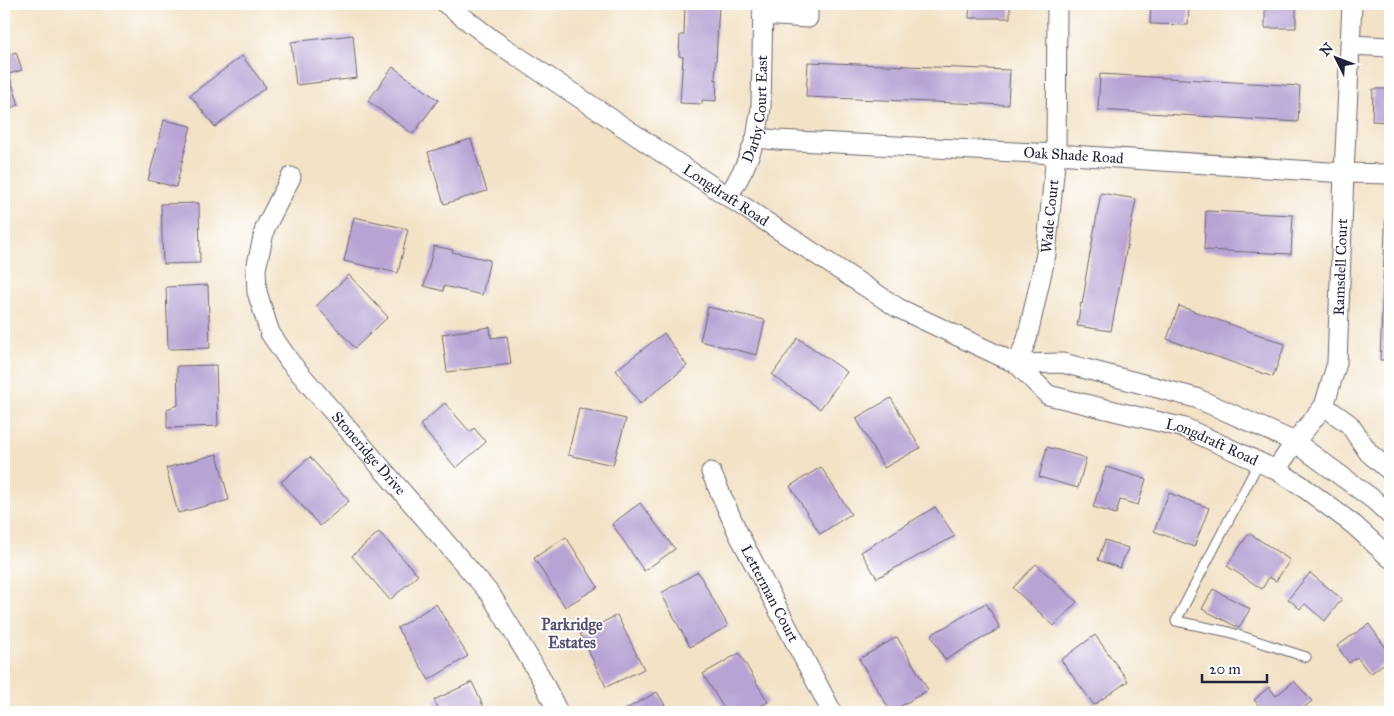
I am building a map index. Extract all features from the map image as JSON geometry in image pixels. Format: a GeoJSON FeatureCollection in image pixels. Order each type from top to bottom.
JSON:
{"type":"FeatureCollection","features":[{"type":"Feature","properties":{"kind":"street","name":"Longdraft Road"},"geometry":{"type":"LineString","coordinates":[[446,4],[493,40],[898,308],[1017,364],[1048,394],[1186,428],[1268,466],[1299,484],[1354,525],[1390,558]]}},
{"type":"Feature","properties":{"kind":"street","name":"Darby Court East"},"geometry":{"type":"LineString","coordinates":[[727,196],[744,168],[756,138],[761,108],[763,10],[808,18],[808,4]]}},
{"type":"Feature","properties":{"kind":"street","name":"Wade Court"},"geometry":{"type":"LineString","coordinates":[[1017,364],[1027,339],[1046,254],[1056,154],[1057,4]]}},
{"type":"Feature","properties":{"kind":"street","name":"Ramsdell Court"},"geometry":{"type":"LineString","coordinates":[[1268,466],[1295,442],[1324,406],[1337,363],[1352,4]]}},
{"type":"Feature","properties":{"kind":"street"},"geometry":{"type":"LineString","coordinates":[[1350,45],[1390,47]]}},
{"type":"Feature","properties":{"kind":"street","name":"Oak Shade Road"},"geometry":{"type":"LineString","coordinates":[[756,138],[1056,154],[1344,173],[1390,174]]}},
{"type":"Feature","properties":{"kind":"street","name":"Stoneridge Drive"},"geometry":{"type":"LineString","coordinates":[[291,177],[265,228],[256,269],[257,292],[270,333],[290,362],[491,595],[540,676],[558,712]]}},
{"type":"Feature","properties":{"kind":"street","name":"Longdraft Road"},"geometry":{"type":"LineString","coordinates":[[1017,364],[1064,363],[1196,398],[1295,442],[1374,500],[1390,515]]}},
{"type":"Feature","properties":{"kind":"street"},"geometry":{"type":"LineString","coordinates":[[1324,406],[1349,424],[1369,452],[1390,471]]}},
{"type":"Feature","properties":{"kind":"street","name":"Letterman Court"},"geometry":{"type":"LineString","coordinates":[[711,472],[738,533],[832,712]]}},
{"type":"Feature","properties":{"kind":"lane"},"geometry":{"type":"LineString","coordinates":[[1268,466],[1176,620],[1229,632],[1306,657]]}},
{"type":"Feature","properties":{"kind":"building"},"geometry":{"type":"Polygon","coordinates":[[[685,4],[719,4],[715,80],[717,79],[716,101],[702,100],[702,104],[680,103],[683,57],[679,56],[680,35],[684,35],[685,4]]]}},
{"type":"Feature","properties":{"kind":"building"},"geometry":{"type":"Polygon","coordinates":[[[970,4],[1010,4],[1010,18],[969,18],[970,4]]]}},
{"type":"Feature","properties":{"kind":"building"},"geometry":{"type":"Polygon","coordinates":[[[1151,4],[1189,4],[1188,25],[1150,24],[1151,4]]]}},
{"type":"Feature","properties":{"kind":"building"},"geometry":{"type":"Polygon","coordinates":[[[1265,4],[1296,4],[1296,28],[1265,28],[1265,4]]]}},
{"type":"Feature","properties":{"kind":"building"},"geometry":{"type":"Polygon","coordinates":[[[353,35],[357,78],[296,85],[291,42],[353,35]]]}},
{"type":"Feature","properties":{"kind":"building"},"geometry":{"type":"Polygon","coordinates":[[[16,52],[22,70],[9,74],[19,105],[4,110],[4,56],[16,52]]]}},
{"type":"Feature","properties":{"kind":"building"},"geometry":{"type":"Polygon","coordinates":[[[242,56],[266,87],[215,127],[190,95],[242,56]]]}},
{"type":"Feature","properties":{"kind":"building"},"geometry":{"type":"Polygon","coordinates":[[[808,62],[1010,70],[1008,105],[806,97],[808,62]]]}},
{"type":"Feature","properties":{"kind":"building"},"geometry":{"type":"Polygon","coordinates":[[[393,67],[438,100],[413,134],[368,101],[393,67]]]}},
{"type":"Feature","properties":{"kind":"building"},"geometry":{"type":"Polygon","coordinates":[[[1100,74],[1300,86],[1298,122],[1098,110],[1100,74]]]}},
{"type":"Feature","properties":{"kind":"building"},"geometry":{"type":"Polygon","coordinates":[[[1373,89],[1390,89],[1390,122],[1372,121],[1373,89]]]}},
{"type":"Feature","properties":{"kind":"building"},"geometry":{"type":"Polygon","coordinates":[[[164,120],[191,126],[176,187],[148,180],[164,120]]]}},
{"type":"Feature","properties":{"kind":"building"},"geometry":{"type":"Polygon","coordinates":[[[471,139],[487,191],[444,204],[428,152],[471,139]]]}},
{"type":"Feature","properties":{"kind":"building"},"geometry":{"type":"Polygon","coordinates":[[[1101,193],[1136,199],[1111,331],[1077,326],[1101,193]]]}},
{"type":"Feature","properties":{"kind":"building"},"geometry":{"type":"Polygon","coordinates":[[[199,203],[200,263],[163,264],[161,204],[199,203]]]}},
{"type":"Feature","properties":{"kind":"building"},"geometry":{"type":"Polygon","coordinates":[[[1386,204],[1390,205],[1390,360],[1380,360],[1386,204]]]}},
{"type":"Feature","properties":{"kind":"building"},"geometry":{"type":"Polygon","coordinates":[[[1206,211],[1293,215],[1291,254],[1204,250],[1206,211]]]}},
{"type":"Feature","properties":{"kind":"building"},"geometry":{"type":"Polygon","coordinates":[[[354,217],[408,229],[398,273],[344,261],[354,217]]]}},
{"type":"Feature","properties":{"kind":"building"},"geometry":{"type":"Polygon","coordinates":[[[434,246],[490,260],[482,295],[444,286],[443,291],[424,286],[434,246]]]}},
{"type":"Feature","properties":{"kind":"building"},"geometry":{"type":"Polygon","coordinates":[[[349,275],[388,317],[355,348],[316,306],[349,275]]]}},
{"type":"Feature","properties":{"kind":"building"},"geometry":{"type":"Polygon","coordinates":[[[208,285],[210,348],[168,349],[166,287],[208,285]]]}},
{"type":"Feature","properties":{"kind":"building"},"geometry":{"type":"Polygon","coordinates":[[[1179,306],[1285,344],[1273,377],[1167,339],[1179,306]]]}},
{"type":"Feature","properties":{"kind":"building"},"geometry":{"type":"Polygon","coordinates":[[[708,307],[765,320],[757,355],[700,341],[708,307]]]}},
{"type":"Feature","properties":{"kind":"building"},"geometry":{"type":"Polygon","coordinates":[[[490,327],[491,338],[507,336],[511,364],[447,372],[442,334],[490,327]]]}},
{"type":"Feature","properties":{"kind":"building"},"geometry":{"type":"Polygon","coordinates":[[[664,333],[687,366],[640,404],[616,370],[664,333]]]}},
{"type":"Feature","properties":{"kind":"building"},"geometry":{"type":"Polygon","coordinates":[[[798,338],[847,372],[820,409],[772,375],[798,338]]]}},
{"type":"Feature","properties":{"kind":"building"},"geometry":{"type":"Polygon","coordinates":[[[216,365],[218,426],[167,428],[167,409],[178,405],[177,366],[216,365]]]}},
{"type":"Feature","properties":{"kind":"building"},"geometry":{"type":"Polygon","coordinates":[[[891,398],[920,448],[884,468],[856,418],[891,398]]]}},
{"type":"Feature","properties":{"kind":"building"},"geometry":{"type":"Polygon","coordinates":[[[445,403],[470,432],[474,428],[486,442],[456,468],[420,425],[445,403]]]}},
{"type":"Feature","properties":{"kind":"building"},"geometry":{"type":"Polygon","coordinates":[[[579,408],[626,419],[613,465],[568,455],[579,408]]]}},
{"type":"Feature","properties":{"kind":"building"},"geometry":{"type":"Polygon","coordinates":[[[1047,447],[1086,458],[1078,488],[1039,477],[1047,447]]]}},
{"type":"Feature","properties":{"kind":"building"},"geometry":{"type":"Polygon","coordinates":[[[217,454],[229,500],[178,513],[166,468],[217,454]]]}},
{"type":"Feature","properties":{"kind":"building"},"geometry":{"type":"Polygon","coordinates":[[[310,457],[349,501],[320,526],[281,482],[310,457]]]}},
{"type":"Feature","properties":{"kind":"building"},"geometry":{"type":"Polygon","coordinates":[[[821,467],[851,514],[820,534],[790,486],[821,467]]]}},
{"type":"Feature","properties":{"kind":"building"},"geometry":{"type":"Polygon","coordinates":[[[1106,467],[1146,479],[1138,505],[1120,500],[1116,514],[1093,507],[1106,467]]]}},
{"type":"Feature","properties":{"kind":"building"},"geometry":{"type":"Polygon","coordinates":[[[1169,493],[1209,508],[1194,547],[1154,531],[1169,493]]]}},
{"type":"Feature","properties":{"kind":"building"},"geometry":{"type":"Polygon","coordinates":[[[640,503],[675,549],[644,571],[612,524],[640,503]]]}},
{"type":"Feature","properties":{"kind":"building"},"geometry":{"type":"Polygon","coordinates":[[[935,507],[955,536],[877,578],[861,552],[935,507]]]}},
{"type":"Feature","properties":{"kind":"building"},"geometry":{"type":"Polygon","coordinates":[[[379,532],[418,575],[390,600],[352,556],[379,532]]]}},
{"type":"Feature","properties":{"kind":"building"},"geometry":{"type":"Polygon","coordinates":[[[1249,533],[1290,560],[1276,581],[1269,577],[1262,589],[1227,566],[1249,533]]]}},
{"type":"Feature","properties":{"kind":"building"},"geometry":{"type":"Polygon","coordinates":[[[566,537],[598,587],[565,607],[534,558],[566,537]]]}},
{"type":"Feature","properties":{"kind":"building"},"geometry":{"type":"Polygon","coordinates":[[[1105,540],[1128,548],[1120,568],[1098,560],[1105,540]]]}},
{"type":"Feature","properties":{"kind":"building"},"geometry":{"type":"Polygon","coordinates":[[[1036,564],[1077,602],[1054,626],[1013,588],[1036,564]]]}},
{"type":"Feature","properties":{"kind":"building"},"geometry":{"type":"Polygon","coordinates":[[[698,572],[728,626],[690,647],[661,593],[698,572]]]}},
{"type":"Feature","properties":{"kind":"building"},"geometry":{"type":"Polygon","coordinates":[[[1310,573],[1342,599],[1325,621],[1305,604],[1300,609],[1288,599],[1310,573]]]}},
{"type":"Feature","properties":{"kind":"building"},"geometry":{"type":"Polygon","coordinates":[[[1213,589],[1250,609],[1239,628],[1202,609],[1213,589]]]}},
{"type":"Feature","properties":{"kind":"building"},"geometry":{"type":"Polygon","coordinates":[[[986,603],[1000,628],[945,660],[931,635],[986,603]]]}},
{"type":"Feature","properties":{"kind":"building"},"geometry":{"type":"Polygon","coordinates":[[[436,604],[468,656],[429,680],[397,628],[436,604]]]}},
{"type":"Feature","properties":{"kind":"building"},"geometry":{"type":"Polygon","coordinates":[[[617,615],[644,669],[606,687],[580,634],[617,615]]]}},
{"type":"Feature","properties":{"kind":"building"},"geometry":{"type":"Polygon","coordinates":[[[1369,624],[1390,654],[1390,659],[1370,674],[1357,657],[1349,663],[1337,646],[1369,624]]]}},
{"type":"Feature","properties":{"kind":"building"},"geometry":{"type":"Polygon","coordinates":[[[1095,635],[1128,681],[1094,705],[1061,660],[1095,635]]]}},
{"type":"Feature","properties":{"kind":"building"},"geometry":{"type":"Polygon","coordinates":[[[897,637],[928,690],[891,712],[859,659],[897,637]]]}},
{"type":"Feature","properties":{"kind":"building"},"geometry":{"type":"Polygon","coordinates":[[[739,653],[768,702],[750,712],[726,712],[703,674],[739,653]]]}},
{"type":"Feature","properties":{"kind":"building"},"geometry":{"type":"Polygon","coordinates":[[[1294,681],[1312,701],[1299,712],[1265,712],[1254,700],[1269,687],[1276,696],[1294,681]]]}},
{"type":"Feature","properties":{"kind":"building"},"geometry":{"type":"Polygon","coordinates":[[[472,682],[486,712],[440,712],[434,700],[472,682]]]}},
{"type":"Feature","properties":{"kind":"building"},"geometry":{"type":"Polygon","coordinates":[[[657,692],[669,712],[621,712],[657,692]]]}},
{"type":"Feature","properties":{"kind":"district","name":"Parkridge Estates"},"geometry":{"type":"Point","coordinates":[572,633]}}]}
